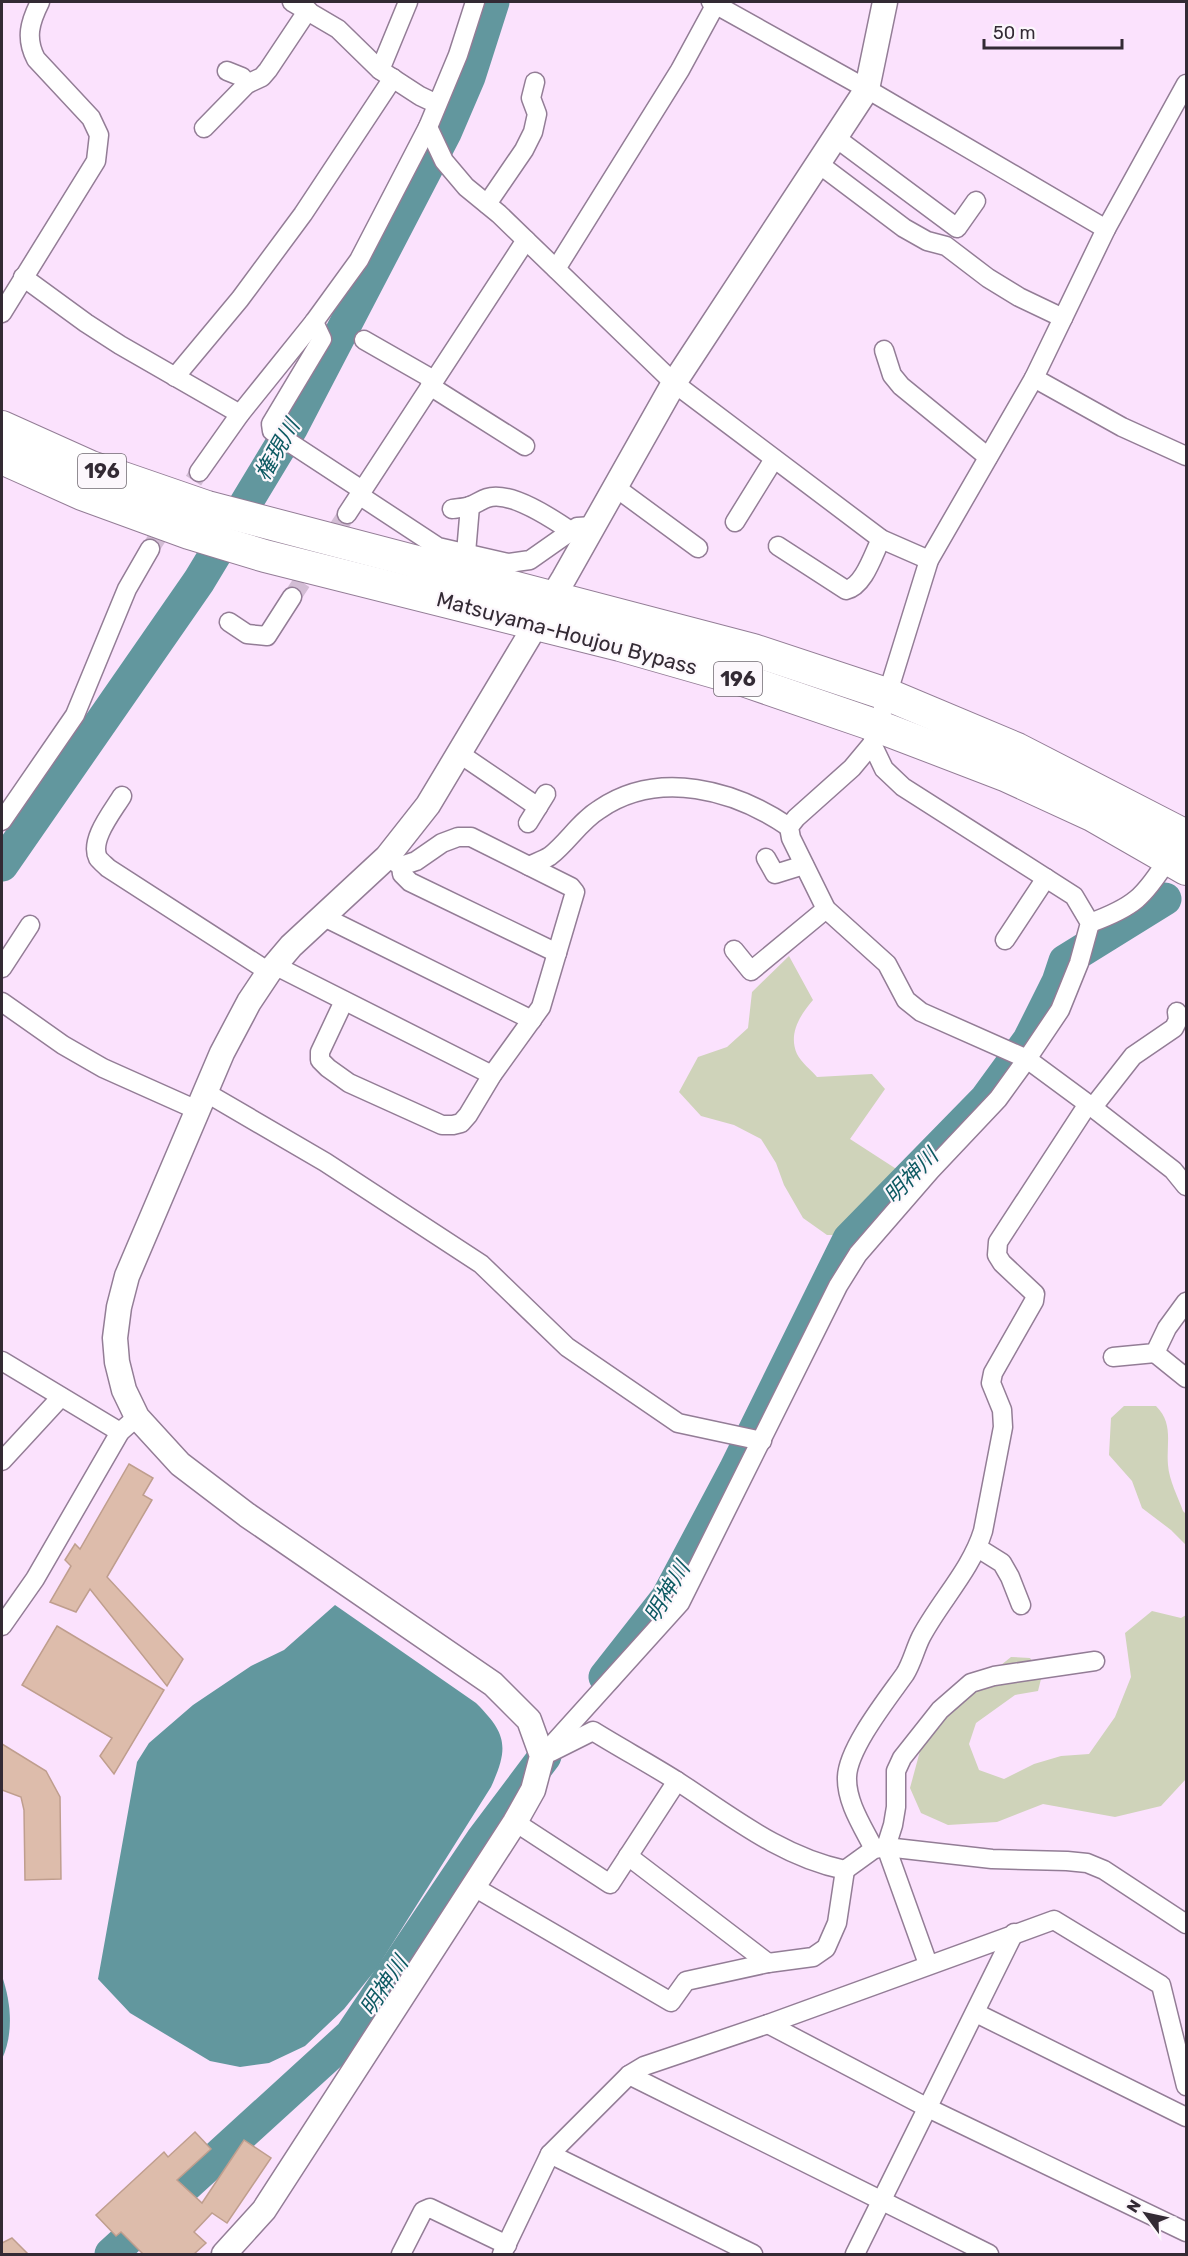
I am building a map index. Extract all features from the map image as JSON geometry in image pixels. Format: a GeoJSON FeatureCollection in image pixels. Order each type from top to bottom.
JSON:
{"type":"FeatureCollection","features":[{"type":"Feature","properties":{"kind":"highway","name":"Matsuyama-Houjou Bypass"},"geometry":{"type":"LineString","coordinates":[[2,427],[91,467],[207,507],[279,526],[545,611],[620,645],[746,681],[874,735],[1005,775],[1180,855]]}},
{"type":"Feature","properties":{"kind":"highway","name":"Matsuyama-Houjou Bypass"},"geometry":{"type":"LineString","coordinates":[[2,458],[82,494],[189,533],[265,556],[545,611],[628,616],[753,650],[886,694],[1017,749],[1180,855]]}},
{"type":"Feature","properties":{"kind":"street"},"geometry":{"type":"LineString","coordinates":[[2,313],[96,161],[99,135],[91,118],[36,59],[31,49],[29,27],[40,2]]}},
{"type":"Feature","properties":{"kind":"street"},"geometry":{"type":"LineString","coordinates":[[175,377],[240,299],[303,214],[386,74],[408,2]]}},
{"type":"Feature","properties":{"kind":"street"},"geometry":{"type":"LineString","coordinates":[[199,472],[240,414],[314,322],[359,260],[430,131],[437,104],[458,55],[475,2]]}},
{"type":"Feature","properties":{"kind":"street"},"geometry":{"type":"LineString","coordinates":[[556,269],[680,70],[714,2],[1106,229]]}},
{"type":"Feature","properties":{"kind":"street"},"geometry":{"type":"LineString","coordinates":[[2,1626],[35,1579],[129,1424],[117,1362],[115,1338],[119,1307],[127,1276],[201,1101],[249,1002],[271,968],[291,946],[322,916],[394,861],[545,611],[582,529],[615,487],[674,383],[867,89],[885,2]]}},
{"type":"Feature","properties":{"kind":"street"},"geometry":{"type":"LineString","coordinates":[[204,128],[247,84],[261,77],[268,70],[298,4],[338,29],[386,74],[437,104]]}},
{"type":"Feature","properties":{"kind":"street"},"geometry":{"type":"LineString","coordinates":[[227,71],[242,77],[247,84]]}},
{"type":"Feature","properties":{"kind":"street"},"geometry":{"type":"LineString","coordinates":[[487,204],[524,150],[533,132],[537,114],[531,98],[535,82]]}},
{"type":"Feature","properties":{"kind":"street"},"geometry":{"type":"LineString","coordinates":[[789,827],[852,768],[874,735],[929,560],[1034,378],[1106,229],[1186,84]]}},
{"type":"Feature","properties":{"kind":"street"},"geometry":{"type":"LineString","coordinates":[[430,131],[444,161],[465,187],[526,240],[674,383],[881,539],[929,560]]}},
{"type":"Feature","properties":{"kind":"street"},"geometry":{"type":"LineString","coordinates":[[836,138],[957,228],[976,201]]}},
{"type":"Feature","properties":{"kind":"street"},"geometry":{"type":"LineString","coordinates":[[819,164],[904,228],[927,241],[946,246],[988,278],[1019,297],[1063,318]]}},
{"type":"Feature","properties":{"kind":"street"},"geometry":{"type":"LineString","coordinates":[[347,514],[526,240]]}},
{"type":"Feature","properties":{"kind":"street"},"geometry":{"type":"LineString","coordinates":[[23,277],[86,323],[240,414]]}},
{"type":"Feature","properties":{"kind":"street"},"geometry":{"type":"LineString","coordinates":[[314,322],[322,339],[271,424],[272,431],[438,547],[508,563],[530,560],[582,529]]}},
{"type":"Feature","properties":{"kind":"street"},"geometry":{"type":"LineString","coordinates":[[364,340],[525,446]]}},
{"type":"Feature","properties":{"kind":"street"},"geometry":{"type":"LineString","coordinates":[[885,350],[892,375],[901,386],[988,458]]}},
{"type":"Feature","properties":{"kind":"street"},"geometry":{"type":"LineString","coordinates":[[1034,378],[1122,427],[1186,456]]}},
{"type":"Feature","properties":{"kind":"street"},"geometry":{"type":"LineString","coordinates":[[735,522],[774,459]]}},
{"type":"Feature","properties":{"kind":"street"},"geometry":{"type":"LineString","coordinates":[[615,487],[698,548]]}},
{"type":"Feature","properties":{"kind":"street"},"geometry":{"type":"LineString","coordinates":[[452,509],[470,506],[488,497],[502,497],[582,529]]}},
{"type":"Feature","properties":{"kind":"street"},"geometry":{"type":"LineString","coordinates":[[466,553],[470,506]]}},
{"type":"Feature","properties":{"kind":"street"},"geometry":{"type":"LineString","coordinates":[[778,546],[846,590],[853,589],[859,582],[881,539]]}},
{"type":"Feature","properties":{"kind":"street"},"geometry":{"type":"LineString","coordinates":[[2,821],[75,716],[127,589],[150,549]]}},
{"type":"Feature","properties":{"kind":"street"},"geometry":{"type":"LineString","coordinates":[[229,622],[247,634],[267,636],[292,597]]}},
{"type":"Feature","properties":{"kind":"street"},"geometry":{"type":"LineString","coordinates":[[224,2254],[264,2210],[474,1887],[533,1790],[542,1756],[680,1603],[838,1286],[858,1254],[998,1099],[1060,1010],[1079,963],[1090,922],[1074,896],[903,787],[884,769],[874,735]]}},
{"type":"Feature","properties":{"kind":"street"},"geometry":{"type":"LineString","coordinates":[[460,754],[542,800],[528,823]]}},
{"type":"Feature","properties":{"kind":"street"},"geometry":{"type":"LineString","coordinates":[[529,866],[549,857],[600,808],[649,788],[675,786],[736,798],[761,808],[789,827],[791,838],[826,909],[887,964],[906,1000],[921,1012],[1027,1059],[1091,1105],[1173,1170],[1186,1186]]}},
{"type":"Feature","properties":{"kind":"street"},"geometry":{"type":"LineString","coordinates":[[122,796],[101,830],[96,846],[98,858],[108,868],[271,968],[344,1001],[492,1075]]}},
{"type":"Feature","properties":{"kind":"street"},"geometry":{"type":"LineString","coordinates":[[344,1001],[320,1052],[320,1060],[349,1083],[442,1125],[461,1123],[468,1115],[492,1075],[541,1007],[575,892],[571,887],[471,837],[458,837],[442,843],[416,861],[394,861]]}},
{"type":"Feature","properties":{"kind":"street"},"geometry":{"type":"LineString","coordinates":[[1090,922],[1120,912],[1138,899],[1180,855]]}},
{"type":"Feature","properties":{"kind":"street"},"geometry":{"type":"LineString","coordinates":[[766,858],[775,874],[804,865]]}},
{"type":"Feature","properties":{"kind":"street"},"geometry":{"type":"LineString","coordinates":[[394,861],[410,882],[557,953]]}},
{"type":"Feature","properties":{"kind":"street"},"geometry":{"type":"LineString","coordinates":[[1005,940],[1046,878]]}},
{"type":"Feature","properties":{"kind":"street"},"geometry":{"type":"LineString","coordinates":[[734,950],[751,971],[826,909]]}},
{"type":"Feature","properties":{"kind":"street"},"geometry":{"type":"LineString","coordinates":[[322,916],[532,1020]]}},
{"type":"Feature","properties":{"kind":"street"},"geometry":{"type":"LineString","coordinates":[[2,968],[30,925]]}},
{"type":"Feature","properties":{"kind":"street"},"geometry":{"type":"LineString","coordinates":[[2,1002],[63,1045],[103,1068],[201,1101],[325,1162],[481,1264],[567,1347],[678,1423],[762,1441]]}},
{"type":"Feature","properties":{"kind":"street"},"geometry":{"type":"LineString","coordinates":[[927,1964],[880,1848],[850,1797],[847,1777],[851,1760],[881,1705],[906,1672],[920,1639],[936,1611],[978,1548],[1004,1427],[1002,1410],[991,1383],[993,1373],[1034,1302],[1035,1294],[1002,1263],[997,1255],[998,1242],[1091,1105],[1133,1056],[1174,1028],[1178,1020],[1177,1012]]}},
{"type":"Feature","properties":{"kind":"street"},"geometry":{"type":"LineString","coordinates":[[1155,1353],[1167,1328],[1186,1302]]}},
{"type":"Feature","properties":{"kind":"street"},"geometry":{"type":"LineString","coordinates":[[1113,1357],[1155,1353],[1186,1378]]}},
{"type":"Feature","properties":{"kind":"street"},"geometry":{"type":"LineString","coordinates":[[2,1361],[61,1396],[129,1424],[213,1490],[493,1684],[529,1720],[542,1756]]}},
{"type":"Feature","properties":{"kind":"street"},"geometry":{"type":"LineString","coordinates":[[2,1461],[61,1396]]}},
{"type":"Feature","properties":{"kind":"street"},"geometry":{"type":"LineString","coordinates":[[978,1548],[1002,1563],[1021,1605]]}},
{"type":"Feature","properties":{"kind":"street"},"geometry":{"type":"LineString","coordinates":[[542,1756],[593,1731],[677,1781],[759,1836],[787,1851],[825,1866],[844,1870],[880,1848],[893,1825],[896,1807],[896,1771],[912,1744],[940,1710],[971,1683],[994,1676],[1095,1661]]}},
{"type":"Feature","properties":{"kind":"street"},"geometry":{"type":"LineString","coordinates":[[515,1822],[610,1884],[677,1781]]}},
{"type":"Feature","properties":{"kind":"street"},"geometry":{"type":"LineString","coordinates":[[880,1848],[992,1859],[1087,1863],[1104,1870],[1186,1924]]}},
{"type":"Feature","properties":{"kind":"street"},"geometry":{"type":"LineString","coordinates":[[628,1856],[768,1963]]}},
{"type":"Feature","properties":{"kind":"street"},"geometry":{"type":"LineString","coordinates":[[474,1887],[670,2002],[686,1981],[768,1963],[813,1957],[826,1948],[837,1923],[844,1870]]}},
{"type":"Feature","properties":{"kind":"street"},"geometry":{"type":"LineString","coordinates":[[401,2254],[423,2211],[430,2208],[507,2251],[550,2154],[629,2075],[644,2066],[768,2024],[927,1964],[1054,1920],[1161,1985],[1186,2086]]}},
{"type":"Feature","properties":{"kind":"street"},"geometry":{"type":"LineString","coordinates":[[855,2254],[1014,1933]]}},
{"type":"Feature","properties":{"kind":"street"},"geometry":{"type":"LineString","coordinates":[[976,2013],[1186,2117]]}},
{"type":"Feature","properties":{"kind":"street"},"geometry":{"type":"LineString","coordinates":[[768,2024],[928,2108],[1186,2232]]}},
{"type":"Feature","properties":{"kind":"street"},"geometry":{"type":"LineString","coordinates":[[629,2075],[989,2254]]}},
{"type":"Feature","properties":{"kind":"street"},"geometry":{"type":"LineString","coordinates":[[550,2154],[753,2254]]}},
{"type":"Feature","properties":{"kind":"shaded area"},"geometry":{"type":"Polygon","coordinates":[[[789,956],[813,1000],[797,1025],[794,1039],[797,1054],[817,1077],[872,1074],[885,1089],[850,1139],[901,1172],[840,1235],[827,1235],[803,1218],[784,1185],[776,1163],[761,1139],[734,1125],[701,1116],[679,1092],[698,1057],[727,1047],[748,1028],[752,992],[789,956]]]}},
{"type":"Feature","properties":{"kind":"shaded area"},"geometry":{"type":"Polygon","coordinates":[[[1124,1406],[1156,1406],[1162,1413],[1168,1434],[1169,1471],[1186,1514],[1186,1545],[1171,1530],[1142,1508],[1132,1481],[1109,1455],[1111,1418],[1124,1406]]]}},
{"type":"Feature","properties":{"kind":"shaded area"},"geometry":{"type":"Polygon","coordinates":[[[335,1605],[476,1703],[499,1733],[502,1742],[501,1761],[491,1787],[377,1968],[344,2009],[305,2046],[269,2063],[240,2067],[210,2061],[130,2013],[98,1979],[137,1762],[149,1743],[193,1705],[251,1666],[284,1650],[335,1605]]]}},
{"type":"Feature","properties":{"kind":"shaded area"},"geometry":{"type":"Polygon","coordinates":[[[1152,1611],[1181,1618],[1186,1615],[1186,1779],[1161,1806],[1115,1817],[1043,1804],[997,1822],[948,1825],[921,1813],[910,1788],[920,1751],[943,1719],[975,1686],[1011,1657],[1030,1658],[1042,1675],[1038,1691],[1015,1695],[976,1723],[969,1744],[979,1770],[1004,1779],[1034,1764],[1061,1756],[1089,1754],[1115,1717],[1131,1677],[1125,1633],[1152,1611]]]}},
{"type":"Feature","properties":{"kind":"shaded area"},"geometry":{"type":"Polygon","coordinates":[[[2,1976],[7,1996],[10,2028],[2,2059],[2,1976]]]}},
{"type":"Feature","properties":{"kind":"building"},"geometry":{"type":"Polygon","coordinates":[[[129,1464],[153,1478],[143,1495],[152,1500],[107,1577],[183,1659],[167,1686],[90,1589],[76,1612],[50,1602],[71,1566],[65,1560],[75,1544],[80,1549],[129,1464]]]}},
{"type":"Feature","properties":{"kind":"building"},"geometry":{"type":"Polygon","coordinates":[[[57,1626],[164,1690],[114,1774],[100,1756],[112,1738],[22,1685],[57,1626]]]}},
{"type":"Feature","properties":{"kind":"building"},"geometry":{"type":"Polygon","coordinates":[[[2,1744],[46,1771],[60,1797],[61,1879],[25,1880],[24,1810],[21,1797],[2,1790],[2,1744]]]}},
{"type":"Feature","properties":{"kind":"building"},"geometry":{"type":"Polygon","coordinates":[[[195,2132],[211,2149],[177,2180],[202,2203],[244,2140],[271,2158],[227,2223],[212,2213],[194,2232],[206,2243],[194,2254],[143,2254],[121,2232],[116,2236],[96,2215],[164,2152],[168,2157],[195,2132]]]}},
{"type":"Feature","properties":{"kind":"building"},"geometry":{"type":"Polygon","coordinates":[[[12,2238],[28,2254],[2,2254],[2,2243],[12,2238]]]}},
{"type":"Feature","properties":{"kind":"waterway","name":"権現川"},"geometry":{"type":"LineString","coordinates":[[2,865],[199,581],[292,427],[445,133],[469,77],[493,2]]}},
{"type":"Feature","properties":{"kind":"waterway","name":"明神川"},"geometry":{"type":"LineString","coordinates":[[605,1677],[667,1598],[735,1470],[849,1239],[986,1099],[1029,1040],[1058,982],[1065,961],[1165,899]]}},
{"type":"Feature","properties":{"kind":"waterway","name":"明神川"},"geometry":{"type":"LineString","coordinates":[[111,2254],[351,2035],[482,1840],[545,1756]]}},
{"type":"Feature","properties":{"kind":"tunnel"},"geometry":{"type":"LineString","coordinates":[[150,549],[199,472]]}},
{"type":"Feature","properties":{"kind":"tunnel"},"geometry":{"type":"LineString","coordinates":[[292,597],[347,514]]}}]}
